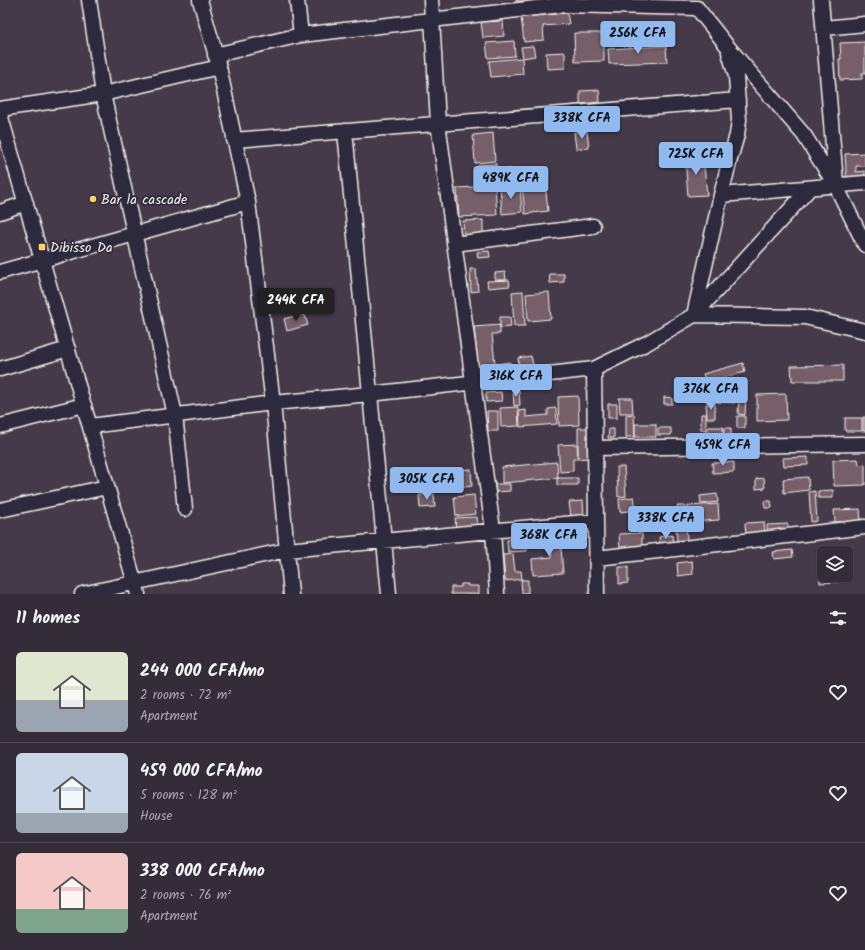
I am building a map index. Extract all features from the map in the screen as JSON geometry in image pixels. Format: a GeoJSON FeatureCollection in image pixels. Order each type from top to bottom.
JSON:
{"type":"FeatureCollection","features":[{"type":"Feature","properties":{"kind":"street"},"geometry":{"type":"LineString","coordinates":[[89,0],[102,94],[175,415],[185,509]]}},
{"type":"Feature","properties":{"kind":"street"},"geometry":{"type":"LineString","coordinates":[[200,0],[217,61],[248,202],[273,403],[291,594]]}},
{"type":"Feature","properties":{"kind":"street"},"geometry":{"type":"LineString","coordinates":[[297,0],[301,35]]}},
{"type":"Feature","properties":{"kind":"street"},"geometry":{"type":"LineString","coordinates":[[431,0],[438,123],[493,530],[497,594]]}},
{"type":"Feature","properties":{"kind":"street"},"geometry":{"type":"LineString","coordinates":[[821,0],[836,186]]}},
{"type":"Feature","properties":{"kind":"street"},"geometry":{"type":"LineString","coordinates":[[0,109],[102,94],[301,35],[562,5],[576,2],[697,8],[728,47],[804,135],[836,186],[865,245]]}},
{"type":"Feature","properties":{"kind":"street"},"geometry":{"type":"LineString","coordinates":[[824,28],[865,24]]}},
{"type":"Feature","properties":{"kind":"street"},"geometry":{"type":"LineString","coordinates":[[694,315],[721,195],[737,135],[739,120],[736,76],[728,47]]}},
{"type":"Feature","properties":{"kind":"street"},"geometry":{"type":"LineString","coordinates":[[234,140],[738,100]]}},
{"type":"Feature","properties":{"kind":"street"},"geometry":{"type":"LineString","coordinates":[[0,114],[137,588]]}},
{"type":"Feature","properties":{"kind":"street"},"geometry":{"type":"LineString","coordinates":[[344,131],[389,594]]}},
{"type":"Feature","properties":{"kind":"street"},"geometry":{"type":"LineString","coordinates":[[721,195],[865,183]]}},
{"type":"Feature","properties":{"kind":"street"},"geometry":{"type":"LineString","coordinates":[[90,426],[273,403],[370,394],[594,369],[647,343],[694,315],[810,188]]}},
{"type":"Feature","properties":{"kind":"street"},"geometry":{"type":"LineString","coordinates":[[0,272],[248,202]]}},
{"type":"Feature","properties":{"kind":"street"},"geometry":{"type":"LineString","coordinates":[[0,212],[26,204]]}},
{"type":"Feature","properties":{"kind":"street"},"geometry":{"type":"LineString","coordinates":[[454,244],[593,226]]}},
{"type":"Feature","properties":{"kind":"street"},"geometry":{"type":"LineString","coordinates":[[694,315],[805,317],[865,331]]}},
{"type":"Feature","properties":{"kind":"street"},"geometry":{"type":"LineString","coordinates":[[0,370],[68,349]]}},
{"type":"Feature","properties":{"kind":"street"},"geometry":{"type":"LineString","coordinates":[[594,369],[597,594]]}},
{"type":"Feature","properties":{"kind":"street"},"geometry":{"type":"LineString","coordinates":[[0,426],[84,404]]}},
{"type":"Feature","properties":{"kind":"street"},"geometry":{"type":"LineString","coordinates":[[595,448],[865,444]]}},
{"type":"Feature","properties":{"kind":"street"},"geometry":{"type":"LineString","coordinates":[[0,510],[107,488]]}},
{"type":"Feature","properties":{"kind":"street"},"geometry":{"type":"LineString","coordinates":[[82,594],[137,588],[287,550],[596,521]]}},
{"type":"Feature","properties":{"kind":"street"},"geometry":{"type":"LineString","coordinates":[[596,558],[865,527]]}},
{"type":"Feature","properties":{"kind":"building"},"geometry":{"type":"Polygon","coordinates":[[[516,0],[536,0],[536,1],[516,2],[516,0]]]}},
{"type":"Feature","properties":{"kind":"building"},"geometry":{"type":"Polygon","coordinates":[[[567,13],[569,24],[543,26],[544,40],[524,42],[521,17],[567,13]]]}},
{"type":"Feature","properties":{"kind":"building"},"geometry":{"type":"Polygon","coordinates":[[[503,21],[504,36],[483,38],[481,22],[503,21]]]}},
{"type":"Feature","properties":{"kind":"building"},"geometry":{"type":"Polygon","coordinates":[[[659,28],[666,28],[666,39],[659,39],[659,28]]]}},
{"type":"Feature","properties":{"kind":"building"},"geometry":{"type":"Polygon","coordinates":[[[574,33],[604,33],[604,61],[575,62],[574,33]]]}},
{"type":"Feature","properties":{"kind":"building"},"geometry":{"type":"Polygon","coordinates":[[[514,41],[515,56],[488,58],[486,43],[514,41]]]}},
{"type":"Feature","properties":{"kind":"building"},"geometry":{"type":"Polygon","coordinates":[[[865,42],[865,73],[862,73],[862,79],[840,80],[840,43],[865,42]]]}},
{"type":"Feature","properties":{"kind":"building"},"geometry":{"type":"Polygon","coordinates":[[[533,46],[535,56],[523,58],[521,47],[533,46]]]}},
{"type":"Feature","properties":{"kind":"building"},"geometry":{"type":"Polygon","coordinates":[[[666,46],[667,62],[609,64],[608,49],[666,46]]]}},
{"type":"Feature","properties":{"kind":"building"},"geometry":{"type":"Polygon","coordinates":[[[565,52],[565,68],[547,69],[546,53],[565,52]]]}},
{"type":"Feature","properties":{"kind":"building"},"geometry":{"type":"Polygon","coordinates":[[[522,58],[523,74],[491,77],[489,61],[522,58]]]}},
{"type":"Feature","properties":{"kind":"building"},"geometry":{"type":"Polygon","coordinates":[[[599,90],[600,102],[580,104],[580,91],[599,90]]]}},
{"type":"Feature","properties":{"kind":"building"},"geometry":{"type":"Polygon","coordinates":[[[587,131],[589,148],[576,149],[574,132],[587,131]]]}},
{"type":"Feature","properties":{"kind":"building"},"geometry":{"type":"Polygon","coordinates":[[[493,133],[495,161],[475,163],[473,135],[493,133]]]}},
{"type":"Feature","properties":{"kind":"building"},"geometry":{"type":"Polygon","coordinates":[[[865,153],[865,166],[856,166],[856,172],[865,171],[865,182],[847,184],[845,154],[865,153]]]}},
{"type":"Feature","properties":{"kind":"building"},"geometry":{"type":"Polygon","coordinates":[[[703,156],[707,195],[688,196],[685,158],[703,156]]]}},
{"type":"Feature","properties":{"kind":"building"},"geometry":{"type":"Polygon","coordinates":[[[496,164],[497,182],[479,183],[478,165],[496,164]]]}},
{"type":"Feature","properties":{"kind":"building"},"geometry":{"type":"Polygon","coordinates":[[[502,169],[511,169],[511,178],[502,178],[502,169]]]}},
{"type":"Feature","properties":{"kind":"building"},"geometry":{"type":"Polygon","coordinates":[[[545,182],[548,211],[525,214],[522,185],[545,182]]]}},
{"type":"Feature","properties":{"kind":"building"},"geometry":{"type":"Polygon","coordinates":[[[520,185],[522,212],[502,214],[500,187],[520,185]]]}},
{"type":"Feature","properties":{"kind":"building"},"geometry":{"type":"Polygon","coordinates":[[[495,186],[497,215],[459,217],[457,188],[495,186]]]}},
{"type":"Feature","properties":{"kind":"building"},"geometry":{"type":"Polygon","coordinates":[[[483,220],[483,237],[464,238],[463,221],[483,220]]]}},
{"type":"Feature","properties":{"kind":"building"},"geometry":{"type":"Polygon","coordinates":[[[489,251],[490,257],[478,258],[477,252],[489,251]]]}},
{"type":"Feature","properties":{"kind":"building"},"geometry":{"type":"Polygon","coordinates":[[[470,269],[476,269],[478,291],[471,292],[470,269]]]}},
{"type":"Feature","properties":{"kind":"building"},"geometry":{"type":"Polygon","coordinates":[[[505,272],[506,280],[495,280],[495,273],[505,272]]]}},
{"type":"Feature","properties":{"kind":"building"},"geometry":{"type":"Polygon","coordinates":[[[549,274],[564,274],[564,282],[550,283],[549,274]]]}},
{"type":"Feature","properties":{"kind":"building"},"geometry":{"type":"Polygon","coordinates":[[[509,280],[510,286],[488,288],[487,281],[509,280]]]}},
{"type":"Feature","properties":{"kind":"building"},"geometry":{"type":"Polygon","coordinates":[[[523,291],[525,326],[514,326],[512,292],[523,291]]]}},
{"type":"Feature","properties":{"kind":"building"},"geometry":{"type":"Polygon","coordinates":[[[549,292],[551,319],[528,321],[526,294],[549,292]]]}},
{"type":"Feature","properties":{"kind":"building"},"geometry":{"type":"Polygon","coordinates":[[[304,313],[308,325],[287,331],[284,319],[304,313]]]}},
{"type":"Feature","properties":{"kind":"building"},"geometry":{"type":"Polygon","coordinates":[[[500,317],[510,317],[511,327],[500,328],[500,317]]]}},
{"type":"Feature","properties":{"kind":"building"},"geometry":{"type":"Polygon","coordinates":[[[500,325],[500,334],[492,334],[495,364],[510,362],[512,375],[479,378],[474,327],[500,325]]]}},
{"type":"Feature","properties":{"kind":"building"},"geometry":{"type":"Polygon","coordinates":[[[531,356],[533,365],[519,367],[518,358],[531,356]]]}},
{"type":"Feature","properties":{"kind":"building"},"geometry":{"type":"Polygon","coordinates":[[[743,363],[745,372],[706,382],[703,374],[743,363]]]}},
{"type":"Feature","properties":{"kind":"building"},"geometry":{"type":"Polygon","coordinates":[[[843,365],[843,381],[792,381],[791,366],[843,365]]]}},
{"type":"Feature","properties":{"kind":"building"},"geometry":{"type":"Polygon","coordinates":[[[519,390],[520,405],[514,406],[513,391],[519,390]]]}},
{"type":"Feature","properties":{"kind":"building"},"geometry":{"type":"Polygon","coordinates":[[[501,392],[502,401],[486,402],[486,393],[501,392]]]}},
{"type":"Feature","properties":{"kind":"building"},"geometry":{"type":"Polygon","coordinates":[[[706,394],[735,394],[735,403],[706,402],[706,394]]]}},
{"type":"Feature","properties":{"kind":"building"},"geometry":{"type":"Polygon","coordinates":[[[786,394],[787,420],[757,421],[757,395],[786,394]]]}},
{"type":"Feature","properties":{"kind":"building"},"geometry":{"type":"Polygon","coordinates":[[[739,395],[746,395],[745,415],[738,414],[739,395]]]}},
{"type":"Feature","properties":{"kind":"building"},"geometry":{"type":"Polygon","coordinates":[[[578,396],[579,425],[559,426],[558,397],[578,396]]]}},
{"type":"Feature","properties":{"kind":"building"},"geometry":{"type":"Polygon","coordinates":[[[664,397],[672,398],[672,404],[664,404],[664,397]]]}},
{"type":"Feature","properties":{"kind":"building"},"geometry":{"type":"Polygon","coordinates":[[[619,398],[632,398],[633,413],[620,413],[619,398]]]}},
{"type":"Feature","properties":{"kind":"building"},"geometry":{"type":"Polygon","coordinates":[[[608,404],[617,404],[617,418],[608,418],[608,404]]]}},
{"type":"Feature","properties":{"kind":"building"},"geometry":{"type":"Polygon","coordinates":[[[706,404],[715,404],[715,418],[707,418],[706,404]]]}},
{"type":"Feature","properties":{"kind":"building"},"geometry":{"type":"Polygon","coordinates":[[[518,407],[519,426],[501,427],[500,408],[518,407]]]}},
{"type":"Feature","properties":{"kind":"building"},"geometry":{"type":"Polygon","coordinates":[[[556,408],[557,424],[520,427],[519,411],[526,410],[526,417],[548,415],[548,409],[556,408]]]}},
{"type":"Feature","properties":{"kind":"building"},"geometry":{"type":"Polygon","coordinates":[[[487,411],[498,411],[498,431],[488,431],[487,411]]]}},
{"type":"Feature","properties":{"kind":"building"},"geometry":{"type":"Polygon","coordinates":[[[634,414],[635,437],[626,437],[626,415],[634,414]]]}},
{"type":"Feature","properties":{"kind":"building"},"geometry":{"type":"Polygon","coordinates":[[[701,414],[706,414],[706,430],[701,430],[701,414]]]}},
{"type":"Feature","properties":{"kind":"building"},"geometry":{"type":"Polygon","coordinates":[[[737,416],[745,416],[745,428],[737,428],[737,416]]]}},
{"type":"Feature","properties":{"kind":"building"},"geometry":{"type":"Polygon","coordinates":[[[863,417],[865,417],[865,431],[863,431],[863,417]]]}},
{"type":"Feature","properties":{"kind":"building"},"geometry":{"type":"Polygon","coordinates":[[[845,418],[862,418],[862,431],[845,431],[845,418]]]}},
{"type":"Feature","properties":{"kind":"building"},"geometry":{"type":"Polygon","coordinates":[[[635,424],[656,424],[656,437],[635,437],[635,424]]]}},
{"type":"Feature","properties":{"kind":"building"},"geometry":{"type":"Polygon","coordinates":[[[708,427],[723,427],[723,435],[708,435],[708,427]]]}},
{"type":"Feature","properties":{"kind":"building"},"geometry":{"type":"Polygon","coordinates":[[[578,428],[588,428],[588,458],[578,459],[578,428]]]}},
{"type":"Feature","properties":{"kind":"building"},"geometry":{"type":"Polygon","coordinates":[[[658,428],[671,428],[671,435],[658,435],[658,428]]]}},
{"type":"Feature","properties":{"kind":"building"},"geometry":{"type":"Polygon","coordinates":[[[724,428],[731,428],[731,435],[724,435],[724,428]]]}},
{"type":"Feature","properties":{"kind":"building"},"geometry":{"type":"Polygon","coordinates":[[[609,429],[614,429],[614,438],[608,438],[609,429]]]}},
{"type":"Feature","properties":{"kind":"building"},"geometry":{"type":"Polygon","coordinates":[[[577,444],[578,459],[573,459],[573,471],[560,472],[558,445],[577,444]]]}},
{"type":"Feature","properties":{"kind":"building"},"geometry":{"type":"Polygon","coordinates":[[[808,457],[808,465],[784,466],[783,458],[808,457]]]}},
{"type":"Feature","properties":{"kind":"building"},"geometry":{"type":"Polygon","coordinates":[[[858,459],[859,465],[865,464],[865,485],[834,486],[833,460],[858,459]]]}},
{"type":"Feature","properties":{"kind":"building"},"geometry":{"type":"Polygon","coordinates":[[[557,462],[558,478],[502,483],[502,467],[557,462]]]}},
{"type":"Feature","properties":{"kind":"building"},"geometry":{"type":"Polygon","coordinates":[[[734,462],[734,472],[713,473],[712,463],[734,462]]]}},
{"type":"Feature","properties":{"kind":"building"},"geometry":{"type":"Polygon","coordinates":[[[617,467],[624,467],[626,496],[618,497],[617,467]]]}},
{"type":"Feature","properties":{"kind":"building"},"geometry":{"type":"Polygon","coordinates":[[[471,469],[472,486],[463,487],[462,470],[471,469]]]}},
{"type":"Feature","properties":{"kind":"building"},"geometry":{"type":"Polygon","coordinates":[[[808,477],[809,490],[784,493],[783,479],[808,477]]]}},
{"type":"Feature","properties":{"kind":"building"},"geometry":{"type":"Polygon","coordinates":[[[557,478],[578,478],[578,485],[557,485],[557,478]]]}},
{"type":"Feature","properties":{"kind":"building"},"geometry":{"type":"Polygon","coordinates":[[[764,478],[765,488],[756,489],[756,479],[764,478]]]}},
{"type":"Feature","properties":{"kind":"building"},"geometry":{"type":"Polygon","coordinates":[[[435,479],[435,491],[421,492],[421,480],[435,479]]]}},
{"type":"Feature","properties":{"kind":"building"},"geometry":{"type":"Polygon","coordinates":[[[495,484],[510,484],[510,491],[496,492],[495,484]]]}},
{"type":"Feature","properties":{"kind":"building"},"geometry":{"type":"Polygon","coordinates":[[[833,490],[833,498],[818,498],[818,491],[833,490]]]}},
{"type":"Feature","properties":{"kind":"building"},"geometry":{"type":"Polygon","coordinates":[[[815,491],[817,521],[811,522],[809,492],[815,491]]]}},
{"type":"Feature","properties":{"kind":"building"},"geometry":{"type":"Polygon","coordinates":[[[434,494],[435,507],[420,508],[419,495],[434,494]]]}},
{"type":"Feature","properties":{"kind":"building"},"geometry":{"type":"Polygon","coordinates":[[[717,494],[718,502],[701,504],[700,496],[717,494]]]}},
{"type":"Feature","properties":{"kind":"building"},"geometry":{"type":"Polygon","coordinates":[[[474,495],[476,514],[456,516],[454,497],[474,495]]]}},
{"type":"Feature","properties":{"kind":"building"},"geometry":{"type":"Polygon","coordinates":[[[634,497],[636,510],[620,512],[619,499],[634,497]]]}},
{"type":"Feature","properties":{"kind":"building"},"geometry":{"type":"Polygon","coordinates":[[[583,501],[584,516],[571,517],[569,502],[583,501]]]}},
{"type":"Feature","properties":{"kind":"building"},"geometry":{"type":"Polygon","coordinates":[[[764,501],[771,501],[772,508],[765,508],[764,501]]]}},
{"type":"Feature","properties":{"kind":"building"},"geometry":{"type":"Polygon","coordinates":[[[718,504],[719,520],[689,522],[688,506],[718,504]]]}},
{"type":"Feature","properties":{"kind":"building"},"geometry":{"type":"Polygon","coordinates":[[[677,506],[685,506],[685,512],[678,513],[677,506]]]}},
{"type":"Feature","properties":{"kind":"building"},"geometry":{"type":"Polygon","coordinates":[[[860,509],[861,521],[835,522],[834,510],[860,509]]]}},
{"type":"Feature","properties":{"kind":"building"},"geometry":{"type":"Polygon","coordinates":[[[686,514],[687,541],[677,542],[676,515],[686,514]]]}},
{"type":"Feature","properties":{"kind":"building"},"geometry":{"type":"Polygon","coordinates":[[[477,517],[478,527],[456,529],[455,518],[477,517]]]}},
{"type":"Feature","properties":{"kind":"building"},"geometry":{"type":"Polygon","coordinates":[[[764,522],[765,535],[746,536],[745,523],[764,522]]]}},
{"type":"Feature","properties":{"kind":"building"},"geometry":{"type":"Polygon","coordinates":[[[788,524],[788,532],[767,533],[767,525],[788,524]]]}},
{"type":"Feature","properties":{"kind":"building"},"geometry":{"type":"Polygon","coordinates":[[[642,533],[642,549],[620,550],[619,534],[642,533]]]}},
{"type":"Feature","properties":{"kind":"building"},"geometry":{"type":"Polygon","coordinates":[[[560,535],[563,573],[533,575],[532,559],[552,557],[551,547],[539,547],[539,537],[560,535]]]}},
{"type":"Feature","properties":{"kind":"building"},"geometry":{"type":"Polygon","coordinates":[[[672,535],[673,544],[660,545],[659,537],[672,535]]]}},
{"type":"Feature","properties":{"kind":"building"},"geometry":{"type":"Polygon","coordinates":[[[507,540],[526,540],[527,551],[508,552],[507,540]]]}},
{"type":"Feature","properties":{"kind":"building"},"geometry":{"type":"Polygon","coordinates":[[[792,550],[793,557],[774,559],[773,552],[792,550]]]}},
{"type":"Feature","properties":{"kind":"building"},"geometry":{"type":"Polygon","coordinates":[[[513,554],[515,571],[521,571],[522,579],[505,581],[503,555],[513,554]]]}},
{"type":"Feature","properties":{"kind":"building"},"geometry":{"type":"Polygon","coordinates":[[[692,561],[693,574],[678,576],[677,563],[692,561]]]}},
{"type":"Feature","properties":{"kind":"building"},"geometry":{"type":"Polygon","coordinates":[[[619,567],[628,567],[628,583],[619,584],[619,567]]]}},
{"type":"Feature","properties":{"kind":"building"},"geometry":{"type":"Polygon","coordinates":[[[521,580],[528,580],[528,593],[522,593],[521,580]]]}},
{"type":"Feature","properties":{"kind":"building"},"geometry":{"type":"Polygon","coordinates":[[[461,584],[468,584],[468,586],[479,586],[479,594],[451,594],[451,587],[461,587],[461,584]]]}},
{"type":"Feature","properties":{"kind":"place","name":"Bar la cascade"},"geometry":{"type":"Point","coordinates":[93,199]}},
{"type":"Feature","properties":{"kind":"place","name":"Dibisso Da"},"geometry":{"type":"Point","coordinates":[42,247]}}]}
